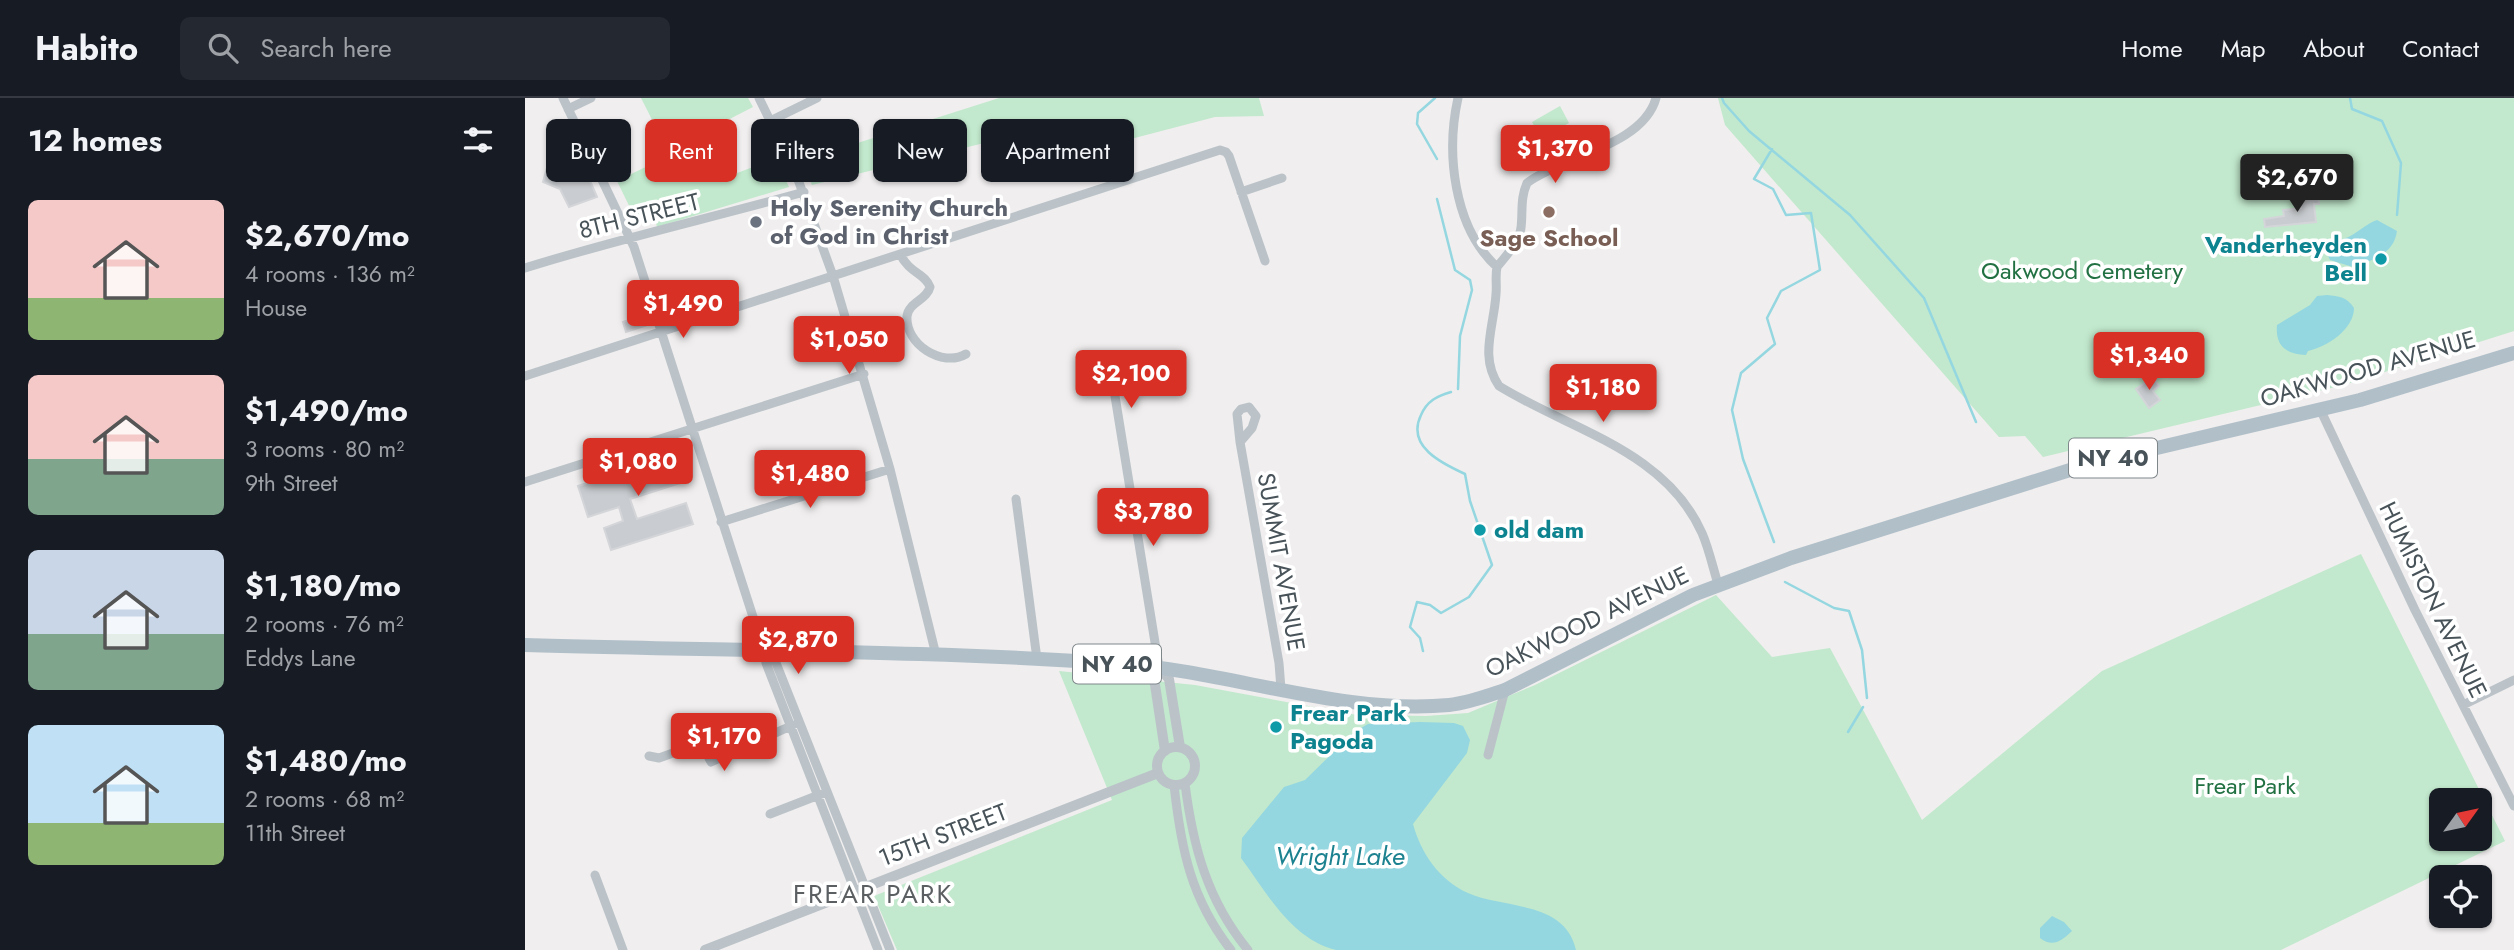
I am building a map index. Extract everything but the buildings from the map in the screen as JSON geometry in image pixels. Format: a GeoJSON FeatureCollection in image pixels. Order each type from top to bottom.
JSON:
{"type":"FeatureCollection","features":[{"type":"Feature","properties":{"kind":"main road","name":"OAKWOOD AVENUE"},"geometry":{"type":"LineString","coordinates":[[525,645],[1037,659],[1159,667],[1363,703],[1425,706],[1475,701],[1505,690],[1718,584],[1791,558],[2089,464],[2320,410],[2514,353]]}},
{"type":"Feature","properties":{"kind":"street"},"geometry":{"type":"LineString","coordinates":[[563,98],[630,237],[766,663],[823,793],[860,890],[878,950]]}},
{"type":"Feature","properties":{"kind":"street"},"geometry":{"type":"LineString","coordinates":[[568,109],[591,98]]}},
{"type":"Feature","properties":{"kind":"street"},"geometry":{"type":"LineString","coordinates":[[759,98],[769,119]]}},
{"type":"Feature","properties":{"kind":"street"},"geometry":{"type":"LineString","coordinates":[[774,119],[817,98]]}},
{"type":"Feature","properties":{"kind":"street"},"geometry":{"type":"LineString","coordinates":[[1458,98],[1451,128],[1460,198],[1467,224],[1486,257],[1497,267]]}},
{"type":"Feature","properties":{"kind":"street"},"geometry":{"type":"LineString","coordinates":[[1656,98],[1644,118],[1607,146],[1527,183],[1520,204],[1521,229],[1509,253],[1497,267],[1497,293],[1488,342],[1491,374],[1499,386],[1512,394],[1635,456],[1675,490],[1702,533],[1718,584]]}},
{"type":"Feature","properties":{"kind":"street"},"geometry":{"type":"LineString","coordinates":[[525,376],[1220,150],[1226,152],[1265,261]]}},
{"type":"Feature","properties":{"kind":"street"},"geometry":{"type":"LineString","coordinates":[[1241,192],[1282,178]]}},
{"type":"Feature","properties":{"kind":"street"},"geometry":{"type":"LineString","coordinates":[[799,182],[864,374],[936,655]]}},
{"type":"Feature","properties":{"kind":"street","name":"8TH STREET"},"geometry":{"type":"LineString","coordinates":[[525,268],[630,237],[804,192]]}},
{"type":"Feature","properties":{"kind":"street"},"geometry":{"type":"LineString","coordinates":[[900,254],[907,267],[926,279],[930,287],[926,296],[909,310],[907,316],[912,333],[921,346],[936,357],[955,358],[966,354]]}},
{"type":"Feature","properties":{"kind":"street"},"geometry":{"type":"LineString","coordinates":[[525,482],[864,374]]}},
{"type":"Feature","properties":{"kind":"street"},"geometry":{"type":"LineString","coordinates":[[1114,390],[1119,434],[1159,667],[1169,679],[1180,747]]}},
{"type":"Feature","properties":{"kind":"street","name":"HUMISTON AVENUE"},"geometry":{"type":"LineString","coordinates":[[2320,410],[2415,610],[2514,806]]}},
{"type":"Feature","properties":{"kind":"street","name":"SUMMIT AVENUE"},"geometry":{"type":"LineString","coordinates":[[1240,442],[1279,663],[1281,689]]}},
{"type":"Feature","properties":{"kind":"street"},"geometry":{"type":"LineString","coordinates":[[721,522],[890,469]]}},
{"type":"Feature","properties":{"kind":"street"},"geometry":{"type":"LineString","coordinates":[[1016,499],[1037,659]]}},
{"type":"Feature","properties":{"kind":"street"},"geometry":{"type":"LineString","coordinates":[[1159,667],[1154,678],[1164,751],[1158,761],[1158,773],[1164,781],[1179,785]]}},
{"type":"Feature","properties":{"kind":"street"},"geometry":{"type":"LineString","coordinates":[[2463,705],[2514,680]]}},
{"type":"Feature","properties":{"kind":"street"},"geometry":{"type":"LineString","coordinates":[[1488,755],[1505,690]]}},
{"type":"Feature","properties":{"kind":"street"},"geometry":{"type":"LineString","coordinates":[[649,756],[659,758],[701,743],[711,762],[795,724]]}},
{"type":"Feature","properties":{"kind":"street"},"geometry":{"type":"LineString","coordinates":[[1164,751],[1180,747],[1191,753],[1196,764],[1193,775],[1179,785]]}},
{"type":"Feature","properties":{"kind":"street","name":"15TH STREET"},"geometry":{"type":"LineString","coordinates":[[705,950],[1158,773]]}},
{"type":"Feature","properties":{"kind":"street"},"geometry":{"type":"LineString","coordinates":[[1179,785],[1193,885],[1212,923],[1231,950]]}},
{"type":"Feature","properties":{"kind":"street"},"geometry":{"type":"LineString","coordinates":[[1179,785],[1205,881],[1221,914],[1248,950]]}},
{"type":"Feature","properties":{"kind":"street"},"geometry":{"type":"LineString","coordinates":[[770,814],[823,793]]}},
{"type":"Feature","properties":{"kind":"street"},"geometry":{"type":"LineString","coordinates":[[596,875],[624,950]]}},
{"type":"Feature","properties":{"kind":"street"},"geometry":{"type":"LineString","coordinates":[[860,890],[890,950]]}},
{"type":"Feature","properties":{"kind":"green space"},"geometry":{"type":"Polygon","coordinates":[[[641,98],[748,98],[753,107],[730,119],[652,119],[641,98]]]}},
{"type":"Feature","properties":{"kind":"green space"},"geometry":{"type":"Polygon","coordinates":[[[999,98],[1259,98],[1264,116],[1215,117],[1134,138],[1134,119],[981,119],[981,144],[967,147],[967,119],[933,119],[999,98]]]}},
{"type":"Feature","properties":{"kind":"green space","name":"Oakwood Cemetery"},"geometry":{"type":"Polygon","coordinates":[[[1718,98],[2514,98],[2514,331],[2344,385],[2043,457],[2025,436],[1999,437],[1725,125],[1718,98]]]}},
{"type":"Feature","properties":{"kind":"green space"},"geometry":{"type":"Polygon","coordinates":[[[1560,106],[1569,123],[1541,138],[1532,122],[1560,106]]]}},
{"type":"Feature","properties":{"kind":"green space"},"geometry":{"type":"Polygon","coordinates":[[[873,138],[873,170],[859,174],[859,143],[873,138]]]}},
{"type":"Feature","properties":{"kind":"green space"},"geometry":{"type":"Polygon","coordinates":[[[645,167],[645,182],[737,182],[737,173],[751,168],[751,182],[787,182],[789,187],[657,227],[655,219],[638,224],[617,182],[631,182],[631,174],[645,167]]]}},
{"type":"Feature","properties":{"kind":"green space","name":"Frear Park"},"geometry":{"type":"Polygon","coordinates":[[[2361,554],[2478,788],[2429,788],[2429,851],[2484,851],[2456,865],[2429,865],[2429,878],[2281,950],[897,950],[874,896],[1112,800],[1059,671],[1195,685],[1357,715],[1426,716],[1468,713],[1535,685],[1716,595],[1772,657],[1830,648],[1922,820],[2102,671],[2361,554]]]}},
{"type":"Feature","properties":{"kind":"green space","name":"Frear Park"},"geometry":{"type":"Polygon","coordinates":[[[2492,815],[2505,841],[2492,847],[2492,815]]]}},
{"type":"Feature","properties":{"kind":"water"},"geometry":{"type":"Polygon","coordinates":[[[2377,220],[2397,231],[2387,251],[2375,259],[2353,267],[2330,260],[2324,247],[2377,220]]]}},
{"type":"Feature","properties":{"kind":"water"},"geometry":{"type":"Polygon","coordinates":[[[2327,295],[2349,301],[2354,308],[2353,316],[2344,330],[2323,346],[2308,351],[2306,355],[2284,348],[2278,339],[2277,325],[2310,305],[2317,296],[2327,295]]]}},
{"type":"Feature","properties":{"kind":"water","name":"Wright Lake"},"geometry":{"type":"Polygon","coordinates":[[[1454,723],[1463,726],[1470,740],[1467,753],[1413,824],[1426,855],[1448,881],[1468,893],[1531,909],[1559,922],[1570,934],[1576,950],[1336,950],[1306,936],[1293,925],[1281,913],[1241,858],[1242,838],[1284,787],[1305,780],[1354,732],[1368,724],[1454,723]]]}},
{"type":"Feature","properties":{"kind":"water"},"geometry":{"type":"Polygon","coordinates":[[[2052,916],[2064,922],[2072,931],[2060,940],[2049,943],[2040,938],[2040,928],[2052,916]]]}},
{"type":"Feature","properties":{"kind":"waterway"},"geometry":{"type":"LineString","coordinates":[[1435,98],[1418,113],[1417,124],[1437,159]]}},
{"type":"Feature","properties":{"kind":"waterway"},"geometry":{"type":"LineString","coordinates":[[1722,98],[1749,131],[1850,215],[1924,298],[1976,422]]}},
{"type":"Feature","properties":{"kind":"waterway"},"geometry":{"type":"LineString","coordinates":[[2350,98],[2352,109],[2382,121],[2401,163],[2397,215]]}},
{"type":"Feature","properties":{"kind":"waterway"},"geometry":{"type":"LineString","coordinates":[[1772,149],[1754,179],[1773,189],[1786,215],[1811,213],[1820,270],[1781,291],[1767,318],[1775,344],[1741,373],[1732,410],[1743,459],[1774,542]]}},
{"type":"Feature","properties":{"kind":"waterway"},"geometry":{"type":"LineString","coordinates":[[1437,199],[1455,270],[1470,280],[1472,290],[1460,336],[1458,389]]}},
{"type":"Feature","properties":{"kind":"waterway"},"geometry":{"type":"LineString","coordinates":[[1423,651],[1420,638],[1410,627],[1417,602],[1430,605],[1441,613],[1469,597],[1492,565],[1470,501],[1465,474],[1428,452],[1418,436],[1418,426],[1426,406],[1437,397],[1451,392]]}},
{"type":"Feature","properties":{"kind":"waterway"},"geometry":{"type":"LineString","coordinates":[[1785,582],[1834,608],[1849,611],[1862,650],[1867,698]]}},
{"type":"Feature","properties":{"kind":"waterway"},"geometry":{"type":"LineString","coordinates":[[1848,732],[1863,707]]}},
{"type":"Feature","properties":{"kind":"place","name":"Sage School"},"geometry":{"type":"Point","coordinates":[1549,212]}},
{"type":"Feature","properties":{"kind":"place","name":"Holy Serenity Church of God in Christ"},"geometry":{"type":"Point","coordinates":[756,222]}},
{"type":"Feature","properties":{"kind":"place","name":"Vanderheyden Bell"},"geometry":{"type":"Point","coordinates":[2381,259]}},
{"type":"Feature","properties":{"kind":"place","name":"old dam"},"geometry":{"type":"Point","coordinates":[1480,530]}},
{"type":"Feature","properties":{"kind":"place","name":"Frear Park Pagoda"},"geometry":{"type":"Point","coordinates":[1276,727]}},
{"type":"Feature","properties":{"kind":"district","name":"FREAR PARK"},"geometry":{"type":"Point","coordinates":[873,894]}}]}
